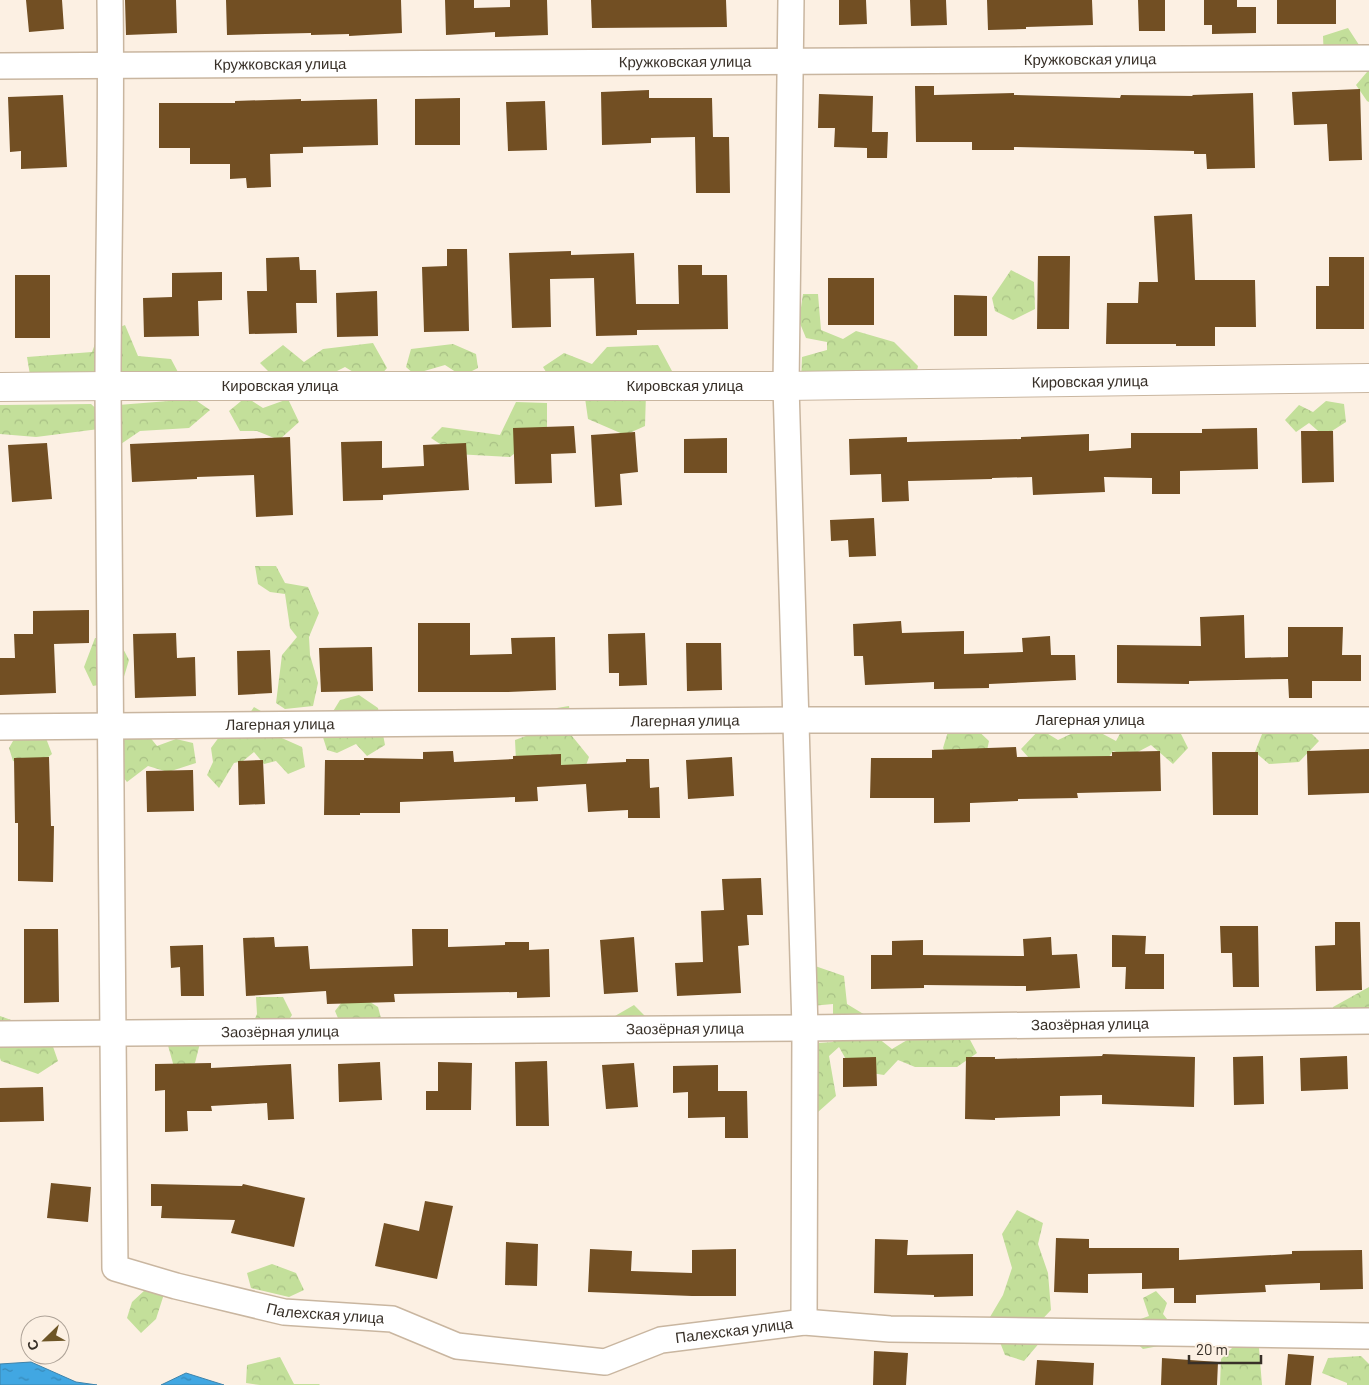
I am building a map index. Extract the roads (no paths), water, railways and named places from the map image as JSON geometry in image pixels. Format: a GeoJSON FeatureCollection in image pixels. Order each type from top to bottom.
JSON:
{"type":"FeatureCollection","features":[{"type":"Feature","properties":{"kind":"street"},"geometry":{"type":"LineString","coordinates":[[110,0],[108,386],[114,1033]]}},
{"type":"Feature","properties":{"kind":"street"},"geometry":{"type":"LineString","coordinates":[[791,0],[786,386],[806,1028],[804,1322]]}},
{"type":"Feature","properties":{"kind":"street","name":"Кружковская улица"},"geometry":{"type":"LineString","coordinates":[[0,66],[1369,58]]}},
{"type":"Feature","properties":{"kind":"street","name":"Кировская улица"},"geometry":{"type":"LineString","coordinates":[[0,388],[108,386],[786,386],[1369,378]]}},
{"type":"Feature","properties":{"kind":"street","name":"Лагерная улица"},"geometry":{"type":"LineString","coordinates":[[0,727],[797,720],[1369,720]]}},
{"type":"Feature","properties":{"kind":"street","name":"Заозёрная улица"},"geometry":{"type":"LineString","coordinates":[[0,1034],[806,1028],[1369,1021]]}},
{"type":"Feature","properties":{"kind":"street","name":"Палехская улица"},"geometry":{"type":"LineString","coordinates":[[114,1033],[115,1268],[176,1286],[284,1312],[392,1319],[457,1346],[605,1362],[661,1340],[804,1322],[890,1329],[1369,1336]]}},
{"type":"Feature","properties":{"kind":"water"},"geometry":{"type":"Polygon","coordinates":[[[20,1363],[20,1365],[38,1365],[76,1382],[97,1385],[0,1385],[0,1364],[20,1363]]]}},
{"type":"Feature","properties":{"kind":"water"},"geometry":{"type":"Polygon","coordinates":[[[186,1373],[224,1385],[161,1385],[186,1373]]]}}]}
